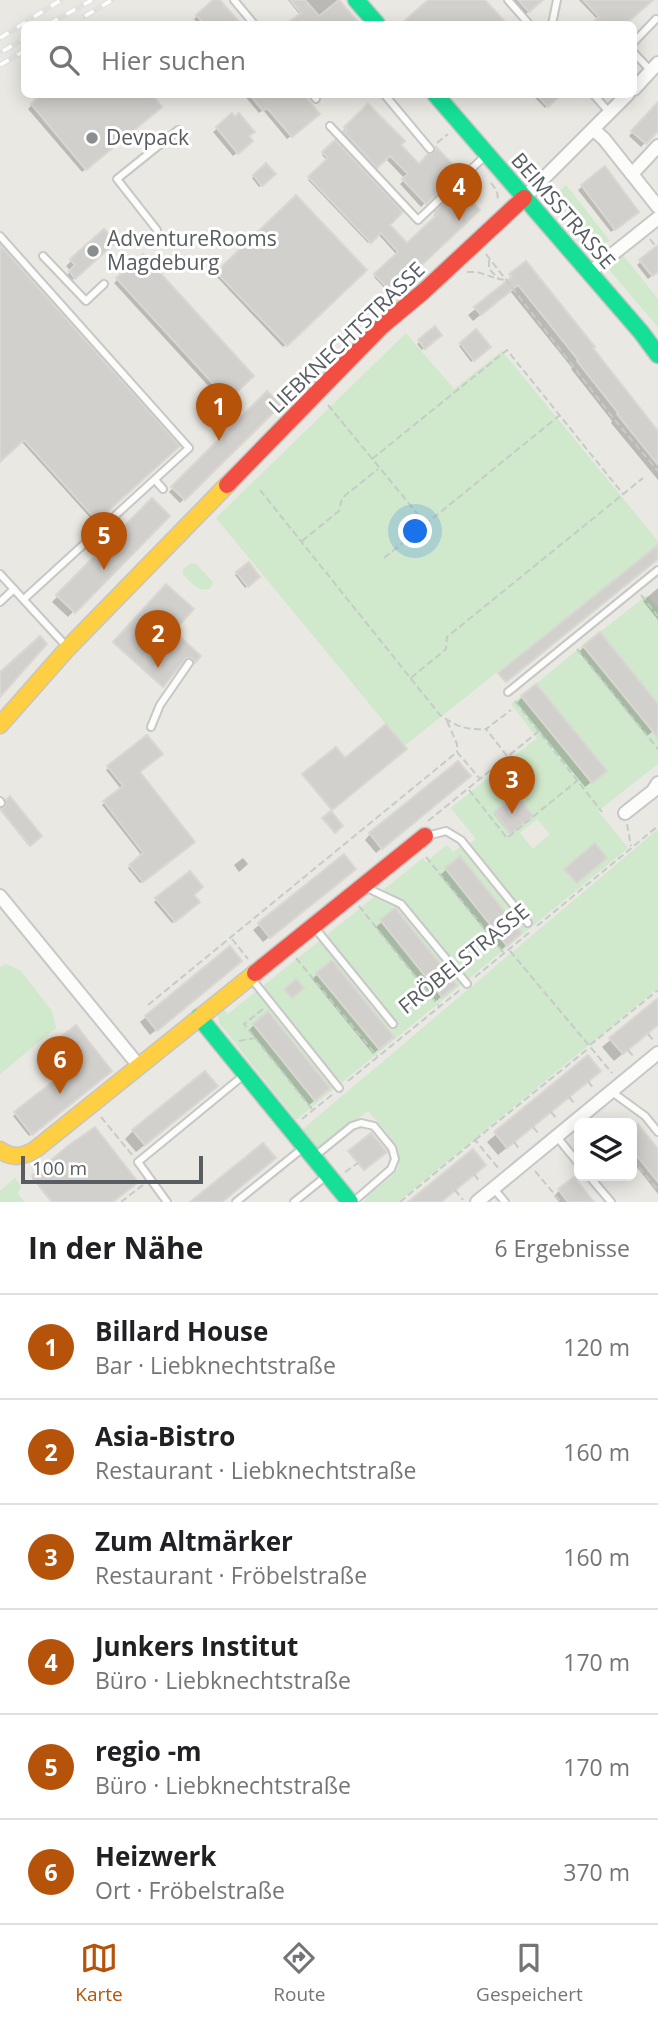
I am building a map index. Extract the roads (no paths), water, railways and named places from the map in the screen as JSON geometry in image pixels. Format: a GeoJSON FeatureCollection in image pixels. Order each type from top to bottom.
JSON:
{"type":"FeatureCollection","features":[{"type":"Feature","properties":{"kind":"street"},"geometry":{"type":"LineString","coordinates":[[356,0],[374,21]]}},
{"type":"Feature","properties":{"kind":"street"},"geometry":{"type":"LineString","coordinates":[[637,86],[655,67]]}},
{"type":"Feature","properties":{"kind":"street","name":"BEIMSSTRASSE"},"geometry":{"type":"LineString","coordinates":[[438,98],[658,355]]}},
{"type":"Feature","properties":{"kind":"street"},"geometry":{"type":"LineString","coordinates":[[524,198],[624,98]]}},
{"type":"Feature","properties":{"kind":"street"},"geometry":{"type":"LineString","coordinates":[[594,130],[658,207]]}},
{"type":"Feature","properties":{"kind":"street"},"geometry":{"type":"LineString","coordinates":[[632,174],[658,146]]}},
{"type":"Feature","properties":{"kind":"street","name":"LIEBKNECHTSTRASSE"},"geometry":{"type":"LineString","coordinates":[[0,725],[68,648],[382,326],[424,291],[524,198]]}},
{"type":"Feature","properties":{"kind":"street"},"geometry":{"type":"LineString","coordinates":[[589,273],[658,218]]}},
{"type":"Feature","properties":{"kind":"street"},"geometry":{"type":"LineString","coordinates":[[625,813],[658,783]]}},
{"type":"Feature","properties":{"kind":"street"},"geometry":{"type":"LineString","coordinates":[[0,1150],[13,1157],[29,1154],[254,974],[423,834]]}},
{"type":"Feature","properties":{"kind":"street"},"geometry":{"type":"LineString","coordinates":[[0,896],[139,1066]]}},
{"type":"Feature","properties":{"kind":"street"},"geometry":{"type":"LineString","coordinates":[[199,1017],[351,1202]]}},
{"type":"Feature","properties":{"kind":"street"},"geometry":{"type":"LineString","coordinates":[[477,1202],[616,1088],[657,1048]]}},
{"type":"Feature","properties":{"kind":"lane"},"geometry":{"type":"LineString","coordinates":[[234,0],[252,21]]}},
{"type":"Feature","properties":{"kind":"lane"},"geometry":{"type":"LineString","coordinates":[[508,0],[526,21]]}},
{"type":"Feature","properties":{"kind":"lane"},"geometry":{"type":"LineString","coordinates":[[553,21],[557,0]]}},
{"type":"Feature","properties":{"kind":"lane"},"geometry":{"type":"LineString","coordinates":[[637,39],[656,19]]}},
{"type":"Feature","properties":{"kind":"lane"},"geometry":{"type":"LineString","coordinates":[[637,55],[655,67]]}},
{"type":"Feature","properties":{"kind":"lane"},"geometry":{"type":"LineString","coordinates":[[387,98],[430,149]]}},
{"type":"Feature","properties":{"kind":"lane"},"geometry":{"type":"LineString","coordinates":[[597,98],[610,113]]}},
{"type":"Feature","properties":{"kind":"lane"},"geometry":{"type":"LineString","coordinates":[[330,126],[418,220],[487,154]]}},
{"type":"Feature","properties":{"kind":"lane"},"geometry":{"type":"LineString","coordinates":[[159,242],[157,230],[117,179],[178,130]]}},
{"type":"Feature","properties":{"kind":"lane"},"geometry":{"type":"LineString","coordinates":[[0,236],[189,449],[24,599]]}},
{"type":"Feature","properties":{"kind":"lane"},"geometry":{"type":"LineString","coordinates":[[43,256],[86,301],[104,284]]}},
{"type":"Feature","properties":{"kind":"lane"},"geometry":{"type":"LineString","coordinates":[[156,481],[163,489]]}},
{"type":"Feature","properties":{"kind":"lane"},"geometry":{"type":"LineString","coordinates":[[508,692],[658,570]]}},
{"type":"Feature","properties":{"kind":"lane"},"geometry":{"type":"LineString","coordinates":[[0,574],[68,648]]}},
{"type":"Feature","properties":{"kind":"lane"},"geometry":{"type":"LineString","coordinates":[[0,602],[14,589]]}},
{"type":"Feature","properties":{"kind":"lane"},"geometry":{"type":"LineString","coordinates":[[151,727],[160,705],[189,663]]}},
{"type":"Feature","properties":{"kind":"lane"},"geometry":{"type":"LineString","coordinates":[[423,834],[446,831],[461,841],[528,923]]}},
{"type":"Feature","properties":{"kind":"lane"},"geometry":{"type":"LineString","coordinates":[[356,890],[389,897],[401,904],[467,984]]}},
{"type":"Feature","properties":{"kind":"lane"},"geometry":{"type":"LineString","coordinates":[[313,926],[393,1024]]}},
{"type":"Feature","properties":{"kind":"lane"},"geometry":{"type":"LineString","coordinates":[[254,974],[271,1003],[340,1088]]}},
{"type":"Feature","properties":{"kind":"lane"},"geometry":{"type":"LineString","coordinates":[[167,1202],[138,1162],[246,1074]]}},
{"type":"Feature","properties":{"kind":"lane"},"geometry":{"type":"LineString","coordinates":[[616,1088],[658,1132]]}},
{"type":"Feature","properties":{"kind":"lane"},"geometry":{"type":"LineString","coordinates":[[236,1202],[355,1124],[368,1123],[375,1127],[393,1149],[395,1163],[390,1171],[351,1202]]}},
{"type":"Feature","properties":{"kind":"lane"},"geometry":{"type":"LineString","coordinates":[[557,1136],[574,1158]]}},
{"type":"Feature","properties":{"kind":"lane"},"geometry":{"type":"LineString","coordinates":[[294,1202],[328,1175]]}},
{"type":"Feature","properties":{"kind":"lane"},"geometry":{"type":"LineString","coordinates":[[593,1181],[611,1202]]}},
{"type":"Feature","properties":{"kind":"lane"},"geometry":{"type":"LineString","coordinates":[[494,1189],[505,1202]]}},
{"type":"Feature","properties":{"kind":"railway"},"geometry":{"type":"LineString","coordinates":[[27,21],[61,0]]}},
{"type":"Feature","properties":{"kind":"railway"},"geometry":{"type":"LineString","coordinates":[[54,21],[92,0]]}},
{"type":"Feature","properties":{"kind":"railway"},"geometry":{"type":"LineString","coordinates":[[85,16],[112,0]]}},
{"type":"Feature","properties":{"kind":"railway"},"geometry":{"type":"LineString","coordinates":[[0,38],[21,25]]}},
{"type":"Feature","properties":{"kind":"railway"},"geometry":{"type":"LineString","coordinates":[[3,51],[21,41]]}},
{"type":"Feature","properties":{"kind":"railway"},"geometry":{"type":"LineString","coordinates":[[0,65],[21,53]]}},
{"type":"Feature","properties":{"kind":"place","name":"Devpack"},"geometry":{"type":"Point","coordinates":[92,138]}},
{"type":"Feature","properties":{"kind":"place","name":"Junkers Institut"},"geometry":{"type":"Point","coordinates":[459,221]}},
{"type":"Feature","properties":{"kind":"place","name":"AdventureRooms Magdeburg"},"geometry":{"type":"Point","coordinates":[93,251]}},
{"type":"Feature","properties":{"kind":"place","name":"Billard House"},"geometry":{"type":"Point","coordinates":[219,441]}},
{"type":"Feature","properties":{"kind":"place","name":"regio -m"},"geometry":{"type":"Point","coordinates":[104,570]}},
{"type":"Feature","properties":{"kind":"place","name":"Asia-Bistro"},"geometry":{"type":"Point","coordinates":[158,668]}},
{"type":"Feature","properties":{"kind":"place","name":"Zum Altmärker"},"geometry":{"type":"Point","coordinates":[512,814]}},
{"type":"Feature","properties":{"kind":"place","name":"Heizwerk"},"geometry":{"type":"Point","coordinates":[60,1094]}}]}
